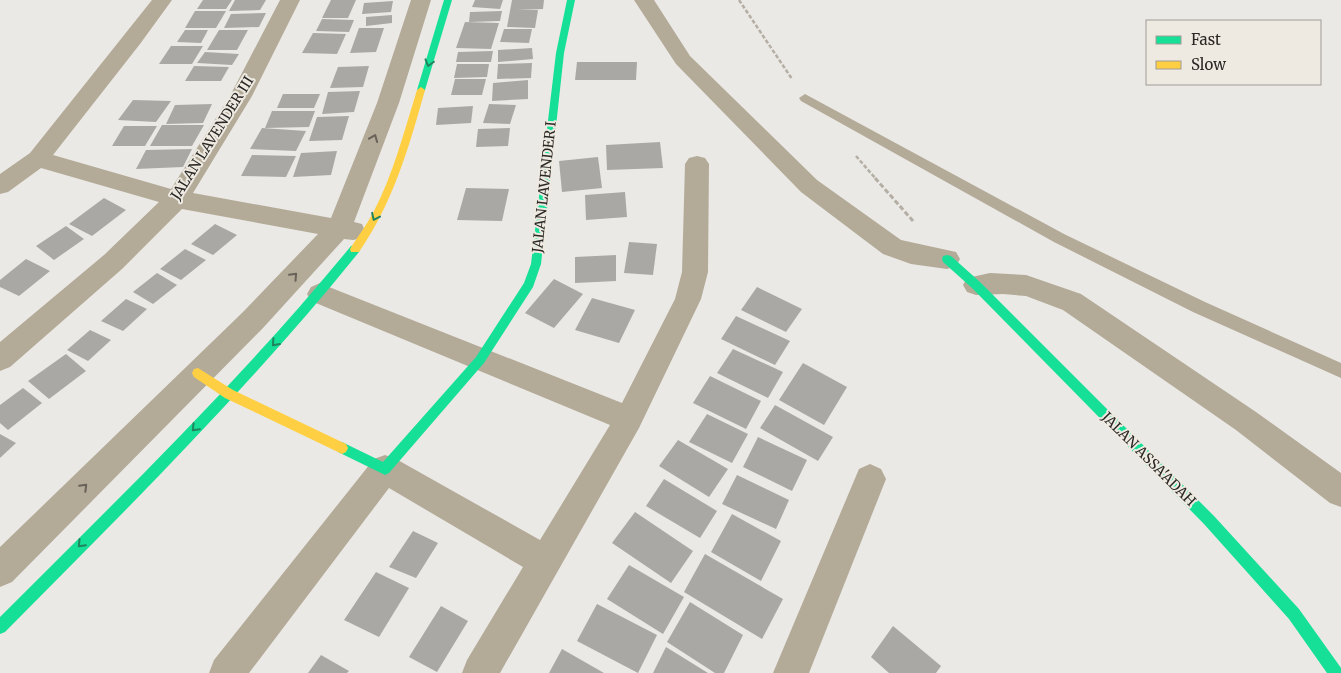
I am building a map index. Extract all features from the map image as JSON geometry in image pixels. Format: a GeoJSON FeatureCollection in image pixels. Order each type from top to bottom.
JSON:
{"type":"FeatureCollection","features":[{"type":"Feature","properties":{"kind":"street"},"geometry":{"type":"LineString","coordinates":[[0,186],[38,159],[133,40],[162,0]]}},
{"type":"Feature","properties":{"kind":"street","name":"JALAN LAVENDER III"},"geometry":{"type":"LineString","coordinates":[[0,359],[113,262],[177,199],[241,96],[290,0]]}},
{"type":"Feature","properties":{"kind":"street"},"geometry":{"type":"LineString","coordinates":[[0,570],[253,320],[339,228],[388,104],[421,0]]}},
{"type":"Feature","properties":{"kind":"street"},"geometry":{"type":"LineString","coordinates":[[0,627],[229,394],[320,294],[367,234],[387,192],[409,130],[448,0]]}},
{"type":"Feature","properties":{"kind":"street","name":"JALAN LAVENDER I"},"geometry":{"type":"LineString","coordinates":[[385,470],[480,360],[529,284],[536,264],[560,54],[571,0]]}},
{"type":"Feature","properties":{"kind":"street"},"geometry":{"type":"LineString","coordinates":[[644,0],[683,60],[809,186],[892,247],[911,254],[947,259]]}},
{"type":"Feature","properties":{"kind":"street"},"geometry":{"type":"LineString","coordinates":[[412,29],[439,29]]}},
{"type":"Feature","properties":{"kind":"street"},"geometry":{"type":"LineString","coordinates":[[38,159],[177,199],[367,234]]}},
{"type":"Feature","properties":{"kind":"street"},"geometry":{"type":"LineString","coordinates":[[480,673],[629,419],[688,299],[695,272],[697,164]]}},
{"type":"Feature","properties":{"kind":"street","name":"JALAN ASSA'ADAH"},"geometry":{"type":"LineString","coordinates":[[947,259],[976,285],[1210,520],[1294,614],[1336,673]]}},
{"type":"Feature","properties":{"kind":"street"},"geometry":{"type":"LineString","coordinates":[[976,285],[1003,282],[1026,285],[1052,292],[1072,302],[1246,421],[1341,492]]}},
{"type":"Feature","properties":{"kind":"street"},"geometry":{"type":"LineString","coordinates":[[320,294],[629,419]]}},
{"type":"Feature","properties":{"kind":"street"},"geometry":{"type":"LineString","coordinates":[[198,373],[229,394],[385,470],[546,562]]}},
{"type":"Feature","properties":{"kind":"street"},"geometry":{"type":"LineString","coordinates":[[227,673],[385,470]]}},
{"type":"Feature","properties":{"kind":"street"},"geometry":{"type":"LineString","coordinates":[[791,673],[870,479]]}},
{"type":"Feature","properties":{"kind":"lane"},"geometry":{"type":"LineString","coordinates":[[805,98],[1059,238],[1199,307],[1341,371]]}},
{"type":"Feature","properties":{"kind":"building"},"geometry":{"type":"Polygon","coordinates":[[[203,0],[232,0],[226,9],[197,9],[203,0]]]}},
{"type":"Feature","properties":{"kind":"building"},"geometry":{"type":"Polygon","coordinates":[[[235,0],[266,0],[260,10],[229,11],[235,0]]]}},
{"type":"Feature","properties":{"kind":"building"},"geometry":{"type":"Polygon","coordinates":[[[331,0],[356,0],[348,18],[322,18],[331,0]]]}},
{"type":"Feature","properties":{"kind":"building"},"geometry":{"type":"Polygon","coordinates":[[[475,0],[503,0],[500,9],[472,7],[475,0]]]}},
{"type":"Feature","properties":{"kind":"building"},"geometry":{"type":"Polygon","coordinates":[[[512,0],[544,0],[543,9],[517,10],[538,10],[535,28],[507,27],[512,0]]]}},
{"type":"Feature","properties":{"kind":"building"},"geometry":{"type":"Polygon","coordinates":[[[393,1],[391,12],[362,14],[364,3],[393,1]]]}},
{"type":"Feature","properties":{"kind":"building"},"geometry":{"type":"Polygon","coordinates":[[[195,11],[226,11],[216,28],[185,28],[195,11]]]}},
{"type":"Feature","properties":{"kind":"building"},"geometry":{"type":"Polygon","coordinates":[[[502,11],[500,21],[469,22],[470,12],[502,11]]]}},
{"type":"Feature","properties":{"kind":"building"},"geometry":{"type":"Polygon","coordinates":[[[266,13],[259,27],[224,28],[231,14],[266,13]]]}},
{"type":"Feature","properties":{"kind":"building"},"geometry":{"type":"Polygon","coordinates":[[[392,15],[392,23],[366,26],[366,17],[392,15]]]}},
{"type":"Feature","properties":{"kind":"building"},"geometry":{"type":"Polygon","coordinates":[[[322,19],[354,20],[349,32],[316,31],[322,19]]]}},
{"type":"Feature","properties":{"kind":"building"},"geometry":{"type":"Polygon","coordinates":[[[465,22],[499,23],[491,49],[456,48],[465,22]]]}},
{"type":"Feature","properties":{"kind":"building"},"geometry":{"type":"Polygon","coordinates":[[[359,28],[384,28],[376,52],[350,53],[359,28]]]}},
{"type":"Feature","properties":{"kind":"building"},"geometry":{"type":"Polygon","coordinates":[[[504,29],[532,29],[529,43],[500,42],[504,29]]]}},
{"type":"Feature","properties":{"kind":"building"},"geometry":{"type":"Polygon","coordinates":[[[185,30],[208,30],[201,43],[177,42],[185,30]]]}},
{"type":"Feature","properties":{"kind":"building"},"geometry":{"type":"Polygon","coordinates":[[[219,30],[248,30],[237,50],[207,50],[219,30]]]}},
{"type":"Feature","properties":{"kind":"building"},"geometry":{"type":"Polygon","coordinates":[[[313,33],[346,34],[337,54],[302,53],[313,33]]]}},
{"type":"Feature","properties":{"kind":"building"},"geometry":{"type":"Polygon","coordinates":[[[171,46],[203,46],[192,64],[159,64],[171,46]]]}},
{"type":"Feature","properties":{"kind":"building"},"geometry":{"type":"Polygon","coordinates":[[[532,48],[533,59],[498,62],[498,50],[532,48]]]}},
{"type":"Feature","properties":{"kind":"building"},"geometry":{"type":"Polygon","coordinates":[[[493,51],[491,62],[456,62],[458,52],[493,51]]]}},
{"type":"Feature","properties":{"kind":"building"},"geometry":{"type":"Polygon","coordinates":[[[205,52],[239,54],[232,65],[197,63],[205,52]]]}},
{"type":"Feature","properties":{"kind":"building"},"geometry":{"type":"Polygon","coordinates":[[[577,62],[637,62],[636,80],[575,80],[577,62]]]}},
{"type":"Feature","properties":{"kind":"building"},"geometry":{"type":"Polygon","coordinates":[[[532,63],[531,78],[497,79],[498,64],[532,63]]]}},
{"type":"Feature","properties":{"kind":"building"},"geometry":{"type":"Polygon","coordinates":[[[457,64],[489,64],[487,77],[454,78],[457,64]]]}},
{"type":"Feature","properties":{"kind":"building"},"geometry":{"type":"Polygon","coordinates":[[[194,66],[229,67],[221,81],[185,81],[194,66]]]}},
{"type":"Feature","properties":{"kind":"building"},"geometry":{"type":"Polygon","coordinates":[[[369,66],[363,87],[330,88],[338,67],[369,66]]]}},
{"type":"Feature","properties":{"kind":"building"},"geometry":{"type":"Polygon","coordinates":[[[455,79],[486,79],[482,95],[451,95],[455,79]]]}},
{"type":"Feature","properties":{"kind":"building"},"geometry":{"type":"Polygon","coordinates":[[[528,80],[528,99],[492,101],[493,83],[528,80]]]}},
{"type":"Feature","properties":{"kind":"building"},"geometry":{"type":"Polygon","coordinates":[[[360,91],[354,112],[322,114],[328,92],[360,91]]]}},
{"type":"Feature","properties":{"kind":"building"},"geometry":{"type":"Polygon","coordinates":[[[283,94],[320,94],[314,108],[277,108],[283,94]]]}},
{"type":"Feature","properties":{"kind":"building"},"geometry":{"type":"Polygon","coordinates":[[[133,100],[171,101],[156,122],[118,120],[133,100]]]}},
{"type":"Feature","properties":{"kind":"building"},"geometry":{"type":"Polygon","coordinates":[[[212,104],[203,123],[166,124],[175,105],[212,104]]]}},
{"type":"Feature","properties":{"kind":"building"},"geometry":{"type":"Polygon","coordinates":[[[489,104],[516,105],[510,124],[483,123],[489,104]]]}},
{"type":"Feature","properties":{"kind":"building"},"geometry":{"type":"Polygon","coordinates":[[[473,106],[471,123],[436,125],[438,108],[473,106]]]}},
{"type":"Feature","properties":{"kind":"building"},"geometry":{"type":"Polygon","coordinates":[[[272,111],[315,111],[309,127],[265,128],[272,111]]]}},
{"type":"Feature","properties":{"kind":"building"},"geometry":{"type":"Polygon","coordinates":[[[349,116],[342,140],[309,141],[317,117],[349,116]]]}},
{"type":"Feature","properties":{"kind":"building"},"geometry":{"type":"Polygon","coordinates":[[[162,125],[204,125],[192,146],[150,146],[162,125]]]}},
{"type":"Feature","properties":{"kind":"building"},"geometry":{"type":"Polygon","coordinates":[[[124,126],[157,126],[145,146],[112,146],[124,126]]]}},
{"type":"Feature","properties":{"kind":"building"},"geometry":{"type":"Polygon","coordinates":[[[262,128],[306,131],[296,151],[250,149],[262,128]]]}},
{"type":"Feature","properties":{"kind":"building"},"geometry":{"type":"Polygon","coordinates":[[[510,128],[508,146],[476,147],[478,129],[510,128]]]}},
{"type":"Feature","properties":{"kind":"building"},"geometry":{"type":"Polygon","coordinates":[[[660,142],[663,168],[607,170],[606,145],[660,142]]]}},
{"type":"Feature","properties":{"kind":"building"},"geometry":{"type":"Polygon","coordinates":[[[192,149],[183,167],[136,169],[146,150],[192,149]]]}},
{"type":"Feature","properties":{"kind":"building"},"geometry":{"type":"Polygon","coordinates":[[[337,151],[331,175],[293,177],[301,153],[337,151]]]}},
{"type":"Feature","properties":{"kind":"building"},"geometry":{"type":"Polygon","coordinates":[[[252,155],[296,156],[286,177],[241,176],[252,155]]]}},
{"type":"Feature","properties":{"kind":"building"},"geometry":{"type":"Polygon","coordinates":[[[598,157],[602,188],[562,192],[559,161],[598,157]]]}},
{"type":"Feature","properties":{"kind":"building"},"geometry":{"type":"Polygon","coordinates":[[[466,188],[509,189],[502,221],[457,220],[466,188]]]}},
{"type":"Feature","properties":{"kind":"building"},"geometry":{"type":"Polygon","coordinates":[[[625,192],[627,217],[586,220],[585,195],[625,192]]]}},
{"type":"Feature","properties":{"kind":"building"},"geometry":{"type":"Polygon","coordinates":[[[104,198],[126,210],[92,236],[69,224],[104,198]]]}},
{"type":"Feature","properties":{"kind":"building"},"geometry":{"type":"Polygon","coordinates":[[[215,224],[237,235],[213,255],[191,244],[215,224]]]}},
{"type":"Feature","properties":{"kind":"building"},"geometry":{"type":"Polygon","coordinates":[[[66,226],[84,239],[54,260],[36,246],[66,226]]]}},
{"type":"Feature","properties":{"kind":"building"},"geometry":{"type":"Polygon","coordinates":[[[629,242],[657,244],[653,275],[624,273],[629,242]]]}},
{"type":"Feature","properties":{"kind":"building"},"geometry":{"type":"Polygon","coordinates":[[[185,249],[206,260],[181,280],[160,269],[185,249]]]}},
{"type":"Feature","properties":{"kind":"building"},"geometry":{"type":"Polygon","coordinates":[[[616,255],[616,281],[575,283],[575,257],[616,255]]]}},
{"type":"Feature","properties":{"kind":"building"},"geometry":{"type":"Polygon","coordinates":[[[26,259],[50,271],[19,296],[0,287],[0,280],[26,259]]]}},
{"type":"Feature","properties":{"kind":"building"},"geometry":{"type":"Polygon","coordinates":[[[157,273],[177,285],[153,304],[133,292],[157,273]]]}},
{"type":"Feature","properties":{"kind":"building"},"geometry":{"type":"Polygon","coordinates":[[[554,279],[583,294],[554,328],[525,313],[554,279]]]}},
{"type":"Feature","properties":{"kind":"building"},"geometry":{"type":"Polygon","coordinates":[[[757,287],[802,309],[786,332],[741,310],[757,287]]]}},
{"type":"Feature","properties":{"kind":"building"},"geometry":{"type":"Polygon","coordinates":[[[592,298],[635,310],[619,343],[575,330],[592,298]]]}},
{"type":"Feature","properties":{"kind":"building"},"geometry":{"type":"Polygon","coordinates":[[[126,299],[147,309],[123,331],[101,321],[126,299]]]}},
{"type":"Feature","properties":{"kind":"building"},"geometry":{"type":"Polygon","coordinates":[[[736,316],[790,341],[775,365],[721,339],[736,316]]]}},
{"type":"Feature","properties":{"kind":"building"},"geometry":{"type":"Polygon","coordinates":[[[90,330],[111,340],[88,361],[67,350],[90,330]]]}},
{"type":"Feature","properties":{"kind":"building"},"geometry":{"type":"Polygon","coordinates":[[[733,349],[783,372],[768,398],[717,373],[733,349]]]}},
{"type":"Feature","properties":{"kind":"building"},"geometry":{"type":"Polygon","coordinates":[[[66,354],[86,371],[49,399],[28,381],[66,354]]]}},
{"type":"Feature","properties":{"kind":"building"},"geometry":{"type":"Polygon","coordinates":[[[803,363],[847,387],[824,425],[779,400],[803,363]]]}},
{"type":"Feature","properties":{"kind":"building"},"geometry":{"type":"Polygon","coordinates":[[[710,376],[761,401],[746,429],[693,403],[710,376]]]}},
{"type":"Feature","properties":{"kind":"building"},"geometry":{"type":"Polygon","coordinates":[[[23,388],[42,403],[8,430],[0,423],[0,405],[23,388]]]}},
{"type":"Feature","properties":{"kind":"building"},"geometry":{"type":"Polygon","coordinates":[[[775,405],[833,437],[818,461],[760,428],[775,405]]]}},
{"type":"Feature","properties":{"kind":"building"},"geometry":{"type":"Polygon","coordinates":[[[707,414],[748,434],[732,463],[689,442],[707,414]]]}},
{"type":"Feature","properties":{"kind":"building"},"geometry":{"type":"Polygon","coordinates":[[[0,434],[16,443],[0,458],[0,434]]]}},
{"type":"Feature","properties":{"kind":"building"},"geometry":{"type":"Polygon","coordinates":[[[758,437],[807,460],[792,491],[743,467],[758,437]]]}},
{"type":"Feature","properties":{"kind":"building"},"geometry":{"type":"Polygon","coordinates":[[[678,440],[728,469],[709,497],[659,466],[678,440]]]}},
{"type":"Feature","properties":{"kind":"building"},"geometry":{"type":"Polygon","coordinates":[[[737,475],[789,500],[776,529],[722,504],[737,475]]]}},
{"type":"Feature","properties":{"kind":"building"},"geometry":{"type":"Polygon","coordinates":[[[664,479],[717,511],[700,538],[646,506],[664,479]]]}},
{"type":"Feature","properties":{"kind":"building"},"geometry":{"type":"Polygon","coordinates":[[[635,512],[693,551],[671,583],[612,543],[635,512]]]}},
{"type":"Feature","properties":{"kind":"building"},"geometry":{"type":"Polygon","coordinates":[[[732,514],[781,541],[761,581],[711,552],[732,514]]]}},
{"type":"Feature","properties":{"kind":"building"},"geometry":{"type":"Polygon","coordinates":[[[413,531],[438,543],[416,578],[389,567],[413,531]]]}},
{"type":"Feature","properties":{"kind":"building"},"geometry":{"type":"Polygon","coordinates":[[[705,554],[783,599],[762,639],[684,592],[705,554]]]}},
{"type":"Feature","properties":{"kind":"building"},"geometry":{"type":"Polygon","coordinates":[[[629,565],[684,597],[663,634],[607,599],[629,565]]]}},
{"type":"Feature","properties":{"kind":"building"},"geometry":{"type":"Polygon","coordinates":[[[376,572],[409,588],[379,637],[344,620],[376,572]]]}},
{"type":"Feature","properties":{"kind":"building"},"geometry":{"type":"Polygon","coordinates":[[[690,602],[743,635],[724,673],[715,673],[667,642],[690,602]]]}},
{"type":"Feature","properties":{"kind":"building"},"geometry":{"type":"Polygon","coordinates":[[[597,604],[657,635],[638,673],[577,641],[597,604]]]}},
{"type":"Feature","properties":{"kind":"building"},"geometry":{"type":"Polygon","coordinates":[[[441,606],[468,621],[437,672],[409,657],[441,606]]]}},
{"type":"Feature","properties":{"kind":"building"},"geometry":{"type":"Polygon","coordinates":[[[893,626],[941,666],[936,673],[889,673],[871,657],[893,626]]]}},
{"type":"Feature","properties":{"kind":"building"},"geometry":{"type":"Polygon","coordinates":[[[666,647],[708,673],[653,673],[666,647]]]}},
{"type":"Feature","properties":{"kind":"building"},"geometry":{"type":"Polygon","coordinates":[[[562,649],[604,673],[549,673],[562,649]]]}},
{"type":"Feature","properties":{"kind":"building"},"geometry":{"type":"Polygon","coordinates":[[[321,655],[349,671],[347,673],[308,673],[321,655]]]}},
{"type":"Feature","properties":{"kind":"traffic: fast"},"geometry":{"type":"LineString","coordinates":[[421,90],[448,0]]}},
{"type":"Feature","properties":{"kind":"traffic: fast"},"geometry":{"type":"LineString","coordinates":[[342,448],[385,469],[480,360],[529,284],[536,264],[560,53],[571,0]]}},
{"type":"Feature","properties":{"kind":"traffic: fast"},"geometry":{"type":"LineString","coordinates":[[0,627],[228,396],[272,348],[355,249]]}},
{"type":"Feature","properties":{"kind":"traffic: fast"},"geometry":{"type":"LineString","coordinates":[[947,259],[976,285],[1209,520],[1294,614],[1336,673]]}},
{"type":"Feature","properties":{"kind":"traffic: slow"},"geometry":{"type":"LineString","coordinates":[[355,249],[367,232],[387,194],[421,90]]}},
{"type":"Feature","properties":{"kind":"traffic: slow"},"geometry":{"type":"LineString","coordinates":[[198,373],[229,394],[342,448]]}}]}
